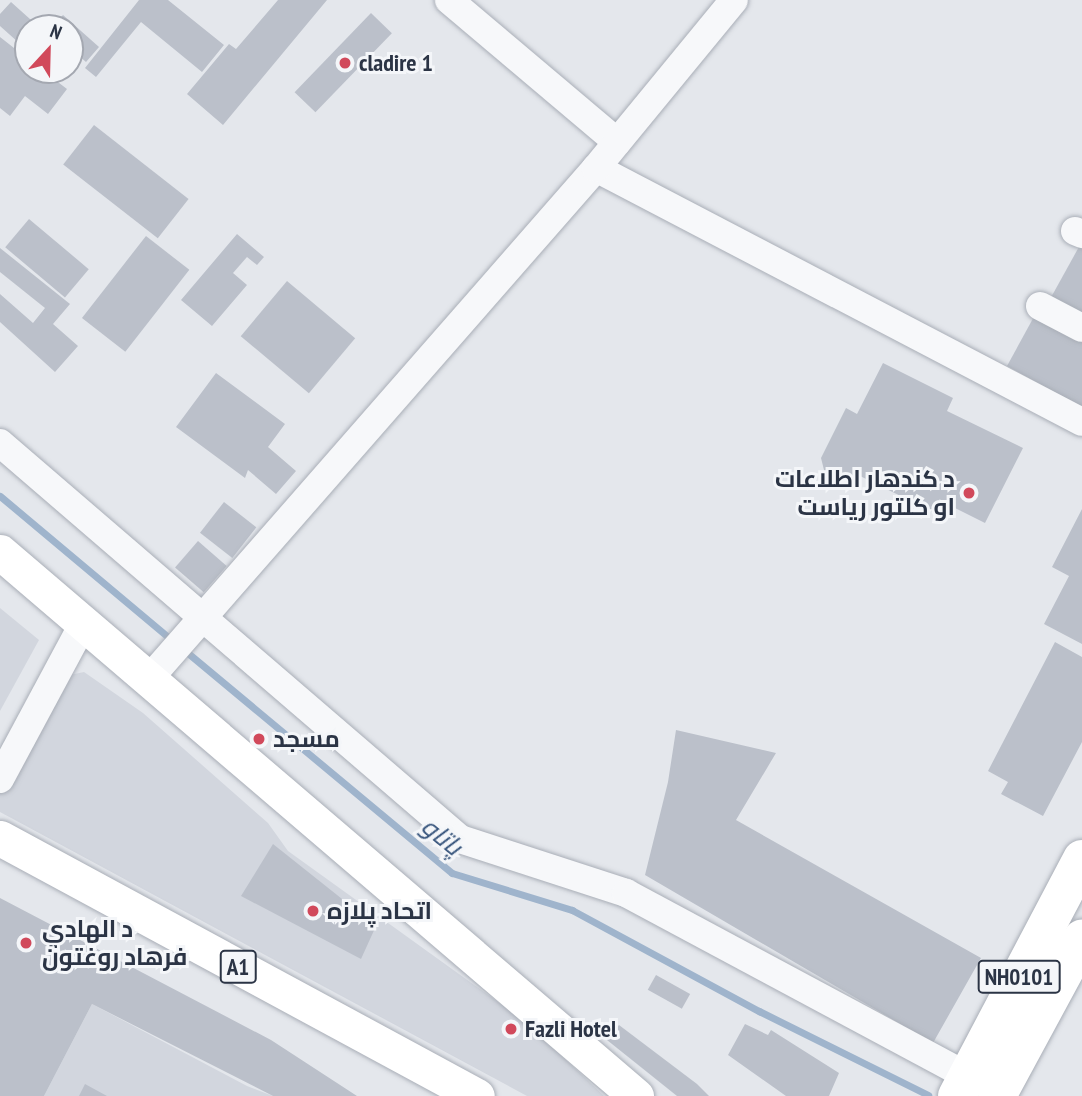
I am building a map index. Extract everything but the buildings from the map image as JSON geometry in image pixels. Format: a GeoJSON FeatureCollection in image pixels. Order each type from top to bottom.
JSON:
{"type":"FeatureCollection","features":[{"type":"Feature","properties":{"kind":"highway","name":"NH0101"},"geometry":{"type":"LineString","coordinates":[[961,1086],[1082,859]]}},
{"type":"Feature","properties":{"kind":"highway","name":"NH0101"},"geometry":{"type":"LineString","coordinates":[[997,1096],[1082,939]]}},
{"type":"Feature","properties":{"kind":"main road"},"geometry":{"type":"LineString","coordinates":[[0,552],[83,624],[154,672],[636,1096]]}},
{"type":"Feature","properties":{"kind":"main road","name":"A1"},"geometry":{"type":"LineString","coordinates":[[0,838],[477,1096]]}},
{"type":"Feature","properties":{"kind":"street"},"geometry":{"type":"LineString","coordinates":[[449,0],[617,142]]}},
{"type":"Feature","properties":{"kind":"street"},"geometry":{"type":"LineString","coordinates":[[154,672],[596,168],[734,0]]}},
{"type":"Feature","properties":{"kind":"street"},"geometry":{"type":"LineString","coordinates":[[596,168],[1082,422]]}},
{"type":"Feature","properties":{"kind":"street"},"geometry":{"type":"LineString","coordinates":[[1040,306],[1082,328]]}},
{"type":"Feature","properties":{"kind":"street"},"geometry":{"type":"LineString","coordinates":[[0,443],[197,623],[460,839],[626,892],[961,1086]]}},
{"type":"Feature","properties":{"kind":"street"},"geometry":{"type":"LineString","coordinates":[[0,779],[83,624]]}},
{"type":"Feature","properties":{"kind":"shaded area"},"geometry":{"type":"Polygon","coordinates":[[[0,608],[39,640],[0,711],[0,608]]]}},
{"type":"Feature","properties":{"kind":"shaded area"},"geometry":{"type":"Polygon","coordinates":[[[84,672],[143,713],[268,823],[288,851],[527,1023],[604,1096],[527,1096],[0,812],[0,784],[65,676],[84,672]]]}},
{"type":"Feature","properties":{"kind":"shaded area"},"geometry":{"type":"Polygon","coordinates":[[[92,1004],[247,1086],[273,1096],[44,1096],[92,1004]]]}},
{"type":"Feature","properties":{"kind":"waterway","name":"پاتاو"},"geometry":{"type":"LineString","coordinates":[[0,496],[174,642]]}},
{"type":"Feature","properties":{"kind":"waterway","name":"پاتاو"},"geometry":{"type":"LineString","coordinates":[[183,649],[452,873],[572,910],[759,1011],[928,1095]]}},
{"type":"Feature","properties":{"kind":"place","name":"cladire 1"},"geometry":{"type":"Point","coordinates":[345,63]}},
{"type":"Feature","properties":{"kind":"place","name":"د کندهار اطلاعات او کلتور رياست"},"geometry":{"type":"Point","coordinates":[969,493]}},
{"type":"Feature","properties":{"kind":"place","name":"مسجد"},"geometry":{"type":"Point","coordinates":[259,739]}},
{"type":"Feature","properties":{"kind":"place","name":"اتحاد پلازه"},"geometry":{"type":"Point","coordinates":[313,911]}},
{"type":"Feature","properties":{"kind":"place","name":"د الهادي فرهاد روغتون"},"geometry":{"type":"Point","coordinates":[26,943]}},
{"type":"Feature","properties":{"kind":"place","name":"Fazli Hotel"},"geometry":{"type":"Point","coordinates":[511,1029]}}]}
